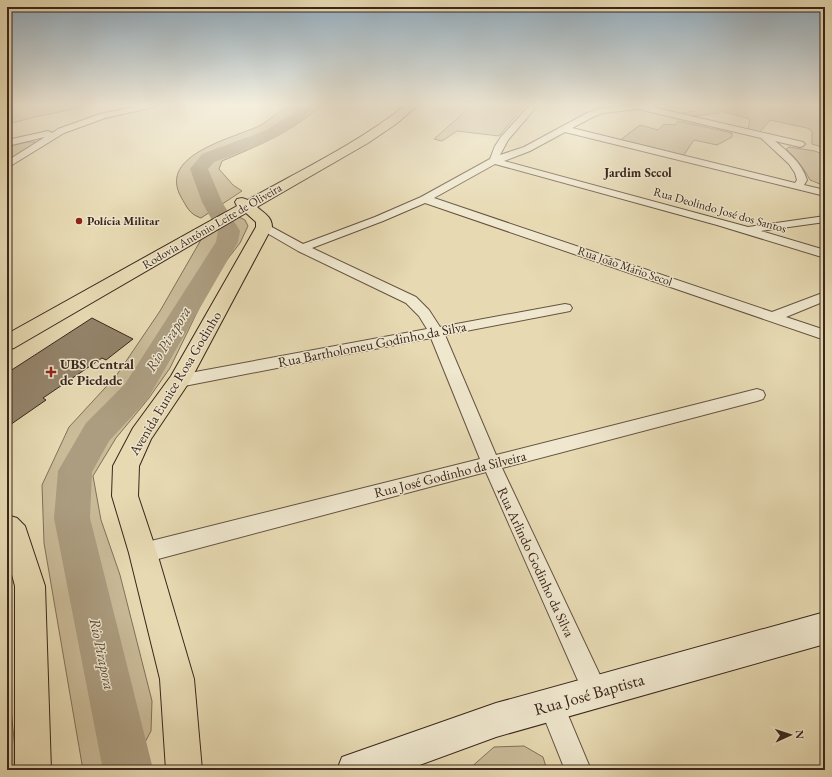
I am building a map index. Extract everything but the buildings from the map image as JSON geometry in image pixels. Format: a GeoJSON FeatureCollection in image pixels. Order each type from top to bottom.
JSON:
{"type":"FeatureCollection","features":[{"type":"Feature","properties":{"kind":"main road","name":"Rodovia Antônio Leite de Oliveira"},"geometry":{"type":"LineString","coordinates":[[7,331],[205,226],[248,211],[349,141]]}},
{"type":"Feature","properties":{"kind":"main road","name":"Rodovia Antônio Leite de Oliveira"},"geometry":{"type":"LineString","coordinates":[[266,196],[360,141]]}},
{"type":"Feature","properties":{"kind":"main road","name":"Avenida Eunice Rosa Godinho"},"geometry":{"type":"LineString","coordinates":[[184,770],[177,680],[143,553],[125,496],[126,466],[141,435],[179,381],[248,211],[260,207],[266,196]]}},
{"type":"Feature","properties":{"kind":"main road","name":"Rodovia Antônio Leite de Oliveira"},"geometry":{"type":"LineString","coordinates":[[7,343],[205,226]]}},
{"type":"Feature","properties":{"kind":"main road"},"geometry":{"type":"LineString","coordinates":[[7,527],[14,535],[30,586],[33,770]]}},
{"type":"Feature","properties":{"kind":"street"},"geometry":{"type":"LineString","coordinates":[[7,165],[45,141]]}},
{"type":"Feature","properties":{"kind":"street"},"geometry":{"type":"LineString","coordinates":[[494,161],[495,153],[503,141]]}},
{"type":"Feature","properties":{"kind":"street"},"geometry":{"type":"LineString","coordinates":[[507,141],[528,149]]}},
{"type":"Feature","properties":{"kind":"street"},"geometry":{"type":"LineString","coordinates":[[302,248],[379,219],[425,199],[494,161],[528,149],[541,141]]}},
{"type":"Feature","properties":{"kind":"street"},"geometry":{"type":"LineString","coordinates":[[617,141],[825,193]]}},
{"type":"Feature","properties":{"kind":"street"},"geometry":{"type":"LineString","coordinates":[[770,141],[790,159],[801,173],[802,180],[798,186]]}},
{"type":"Feature","properties":{"kind":"street"},"geometry":{"type":"LineString","coordinates":[[788,141],[800,144]]}},
{"type":"Feature","properties":{"kind":"street","name":"Rua Deolindo José dos Santos"},"geometry":{"type":"LineString","coordinates":[[494,161],[746,230],[825,254]]}},
{"type":"Feature","properties":{"kind":"street","name":"Rua João Mário Secol"},"geometry":{"type":"LineString","coordinates":[[425,199],[825,335]]}},
{"type":"Feature","properties":{"kind":"street","name":"Rua Arlindo Godinho da Silva"},"geometry":{"type":"LineString","coordinates":[[248,211],[302,248],[411,300],[424,312],[436,332],[491,464],[596,692]]}},
{"type":"Feature","properties":{"kind":"street"},"geometry":{"type":"LineString","coordinates":[[746,230],[793,225],[825,219]]}},
{"type":"Feature","properties":{"kind":"street"},"geometry":{"type":"LineString","coordinates":[[793,225],[792,236],[799,246]]}},
{"type":"Feature","properties":{"kind":"street"},"geometry":{"type":"LineString","coordinates":[[773,317],[825,296]]}},
{"type":"Feature","properties":{"kind":"street","name":"Rua Bartholomeu Godinho da Silva"},"geometry":{"type":"LineString","coordinates":[[179,381],[565,308]]}},
{"type":"Feature","properties":{"kind":"street","name":"Rua José Godinho da Silveira"},"geometry":{"type":"LineString","coordinates":[[143,553],[757,395]]}},
{"type":"Feature","properties":{"kind":"street","name":"Rua José Baptista"},"geometry":{"type":"LineString","coordinates":[[355,770],[496,720],[825,628]]}},
{"type":"Feature","properties":{"kind":"street"},"geometry":{"type":"LineString","coordinates":[[551,705],[578,770]]}},
{"type":"Feature","properties":{"kind":"shaded area"},"geometry":{"type":"Polygon","coordinates":[[[267,141],[222,161],[219,169],[233,185],[242,191],[201,218],[191,212],[187,207],[181,197],[176,182],[180,169],[189,159],[218,142],[267,141]]]}},
{"type":"Feature","properties":{"kind":"shaded area"},"geometry":{"type":"Polygon","coordinates":[[[620,141],[693,141],[683,156],[620,141]]]}},
{"type":"Feature","properties":{"kind":"shaded area"},"geometry":{"type":"Polygon","coordinates":[[[700,141],[724,141],[717,145],[700,141]]]}},
{"type":"Feature","properties":{"kind":"shaded area"},"geometry":{"type":"Polygon","coordinates":[[[812,141],[825,141],[825,148],[812,144],[812,141]]]}},
{"type":"Feature","properties":{"kind":"shaded area"},"geometry":{"type":"Polygon","coordinates":[[[27,142],[37,142],[7,160],[7,147],[27,142]]]}},
{"type":"Feature","properties":{"kind":"shaded area"},"geometry":{"type":"Polygon","coordinates":[[[789,147],[815,151],[825,155],[825,186],[810,180],[799,163],[786,149],[789,147]]]}},
{"type":"Feature","properties":{"kind":"shaded area"},"geometry":{"type":"Polygon","coordinates":[[[239,217],[245,220],[248,226],[240,243],[223,265],[204,298],[170,368],[149,398],[116,438],[93,476],[101,520],[120,575],[152,701],[151,731],[130,770],[83,770],[44,543],[42,485],[69,427],[116,376],[160,311],[202,238],[239,217]]]}},
{"type":"Feature","properties":{"kind":"shaded area"},"geometry":{"type":"Polygon","coordinates":[[[7,668],[17,770],[7,770],[7,668]]]}},
{"type":"Feature","properties":{"kind":"shaded area"},"geometry":{"type":"Polygon","coordinates":[[[524,746],[543,757],[547,770],[468,770],[494,747],[524,746]]]}},
{"type":"Feature","properties":{"kind":"waterway","name":"Rio Pirapora"},"geometry":{"type":"LineString","coordinates":[[126,770],[127,765],[72,518],[75,471],[97,432],[136,392],[227,242],[229,231],[212,202],[199,169],[208,158],[252,141]]}},
{"type":"Feature","properties":{"kind":"place","name":"Polícia Militar"},"geometry":{"type":"Point","coordinates":[79,221]}},
{"type":"Feature","properties":{"kind":"place","name":"UBS Central de Piedade"},"geometry":{"type":"Point","coordinates":[51,372]}},
{"type":"Feature","properties":{"kind":"district","name":"Jardim Secol"},"geometry":{"type":"Point","coordinates":[638,172]}}]}
